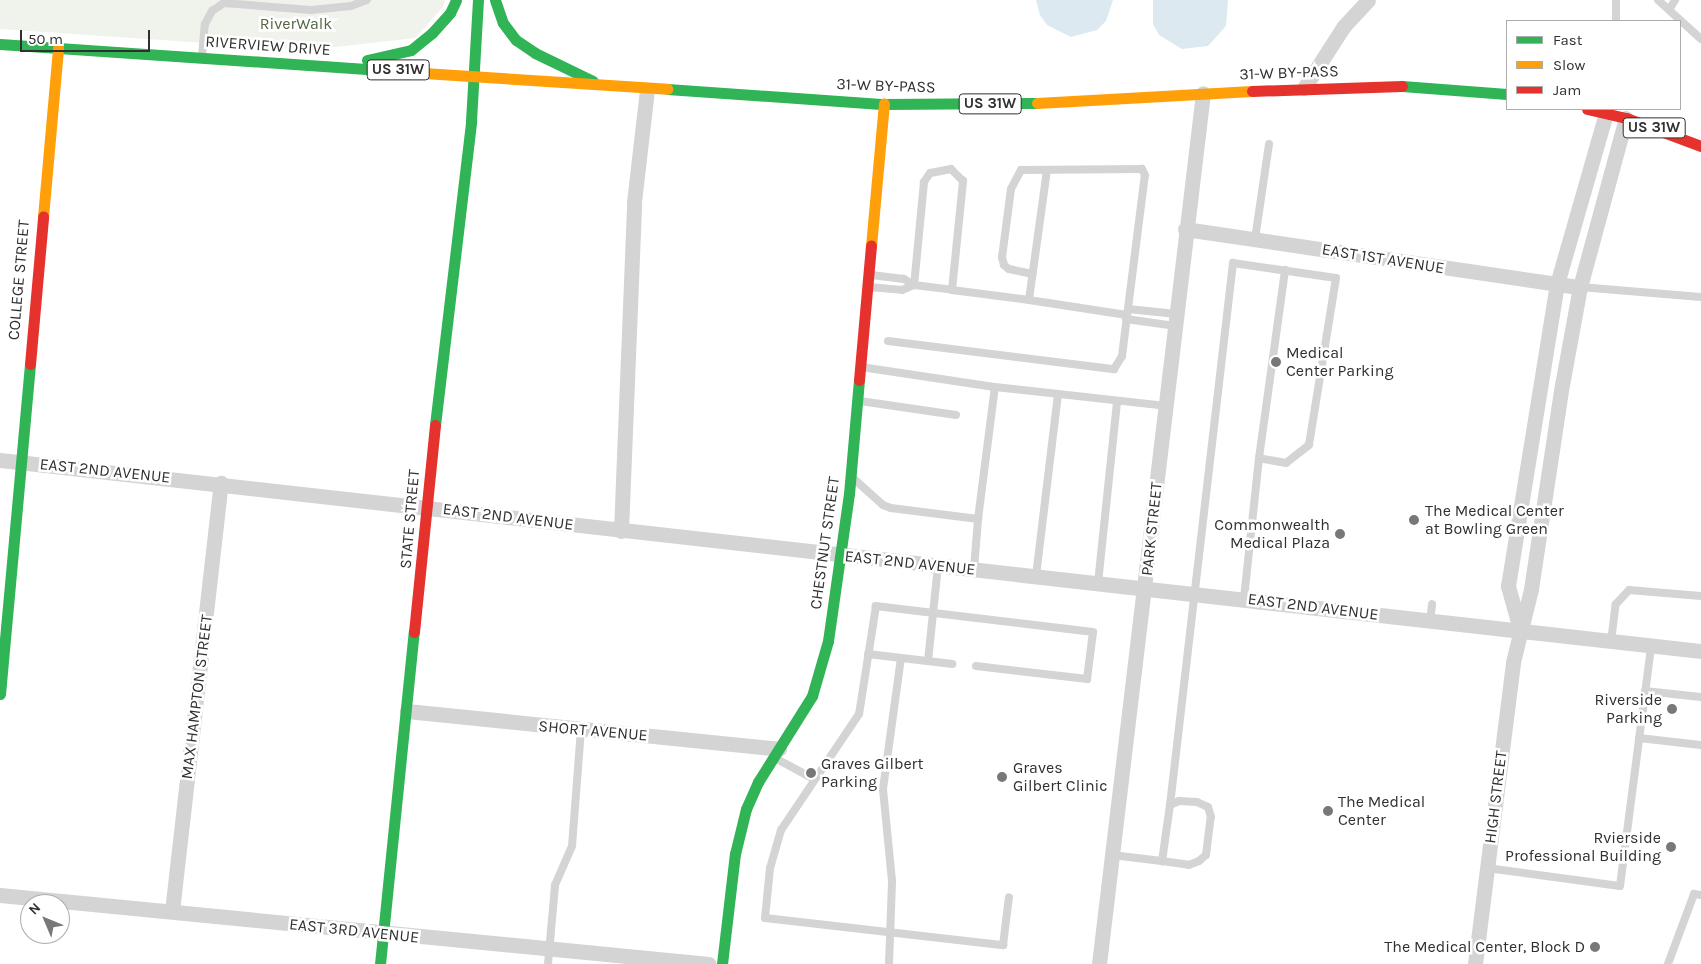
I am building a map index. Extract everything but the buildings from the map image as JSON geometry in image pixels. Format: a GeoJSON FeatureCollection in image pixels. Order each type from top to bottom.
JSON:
{"type":"FeatureCollection","features":[{"type":"Feature","properties":{"kind":"street"},"geometry":{"type":"LineString","coordinates":[[323,66],[385,58],[411,50],[432,33],[450,13],[456,0]]}},
{"type":"Feature","properties":{"kind":"street","name":"STATE STREET"},"geometry":{"type":"LineString","coordinates":[[380,964],[473,78],[478,0]]}},
{"type":"Feature","properties":{"kind":"street"},"geometry":{"type":"LineString","coordinates":[[495,0],[503,23],[516,40],[536,53],[606,87]]}},
{"type":"Feature","properties":{"kind":"street"},"geometry":{"type":"LineString","coordinates":[[1304,88],[1344,26],[1368,0]]}},
{"type":"Feature","properties":{"kind":"street","name":"RIVERVIEW DRIVE"},"geometry":{"type":"LineString","coordinates":[[0,44],[473,78]]}},
{"type":"Feature","properties":{"kind":"street","name":"COLLEGE STREET"},"geometry":{"type":"LineString","coordinates":[[0,694],[58,48]]}},
{"type":"Feature","properties":{"kind":"street","name":"31-W BY-PASS"},"geometry":{"type":"LineString","coordinates":[[473,78],[884,104],[1014,104],[1304,88],[1407,86],[1506,94]]}},
{"type":"Feature","properties":{"kind":"street"},"geometry":{"type":"LineString","coordinates":[[621,531],[634,202],[647,90]]}},
{"type":"Feature","properties":{"kind":"street","name":"PARK STREET"},"geometry":{"type":"LineString","coordinates":[[1099,964],[1146,588],[1203,93]]}},
{"type":"Feature","properties":{"kind":"street","name":"CHESTNUT STREET"},"geometry":{"type":"LineString","coordinates":[[722,964],[742,824],[752,795],[817,684],[828,641],[858,401],[884,104]]}},
{"type":"Feature","properties":{"kind":"street","name":"US 31W"},"geometry":{"type":"LineString","coordinates":[[1593,110],[1615,114],[1701,146]]}},
{"type":"Feature","properties":{"kind":"street"},"geometry":{"type":"LineString","coordinates":[[1520,631],[1508,586],[1557,284],[1615,114]]}},
{"type":"Feature","properties":{"kind":"street"},"geometry":{"type":"LineString","coordinates":[[1520,631],[1532,589],[1580,287],[1615,114]]}},
{"type":"Feature","properties":{"kind":"street","name":"EAST 1ST AVENUE"},"geometry":{"type":"LineString","coordinates":[[1186,229],[1580,287]]}},
{"type":"Feature","properties":{"kind":"street","name":"EAST 2ND AVENUE"},"geometry":{"type":"LineString","coordinates":[[0,460],[221,483],[621,531],[1098,582],[1701,651]]}},
{"type":"Feature","properties":{"kind":"street","name":"MAX HAMPTON STREET"},"geometry":{"type":"LineString","coordinates":[[172,911],[221,483]]}},
{"type":"Feature","properties":{"kind":"street","name":"HIGH STREET"},"geometry":{"type":"LineString","coordinates":[[1475,964],[1520,631]]}},
{"type":"Feature","properties":{"kind":"street","name":"SHORT AVENUE"},"geometry":{"type":"LineString","coordinates":[[407,711],[777,753]]}},
{"type":"Feature","properties":{"kind":"street","name":"EAST 3RD AVENUE"},"geometry":{"type":"LineString","coordinates":[[0,895],[172,911],[383,935],[549,957],[709,964]]}},
{"type":"Feature","properties":{"kind":"lane"},"geometry":{"type":"LineString","coordinates":[[202,58],[205,24],[212,11],[224,3],[311,10],[351,6],[367,0]]}},
{"type":"Feature","properties":{"kind":"lane"},"geometry":{"type":"LineString","coordinates":[[1616,0],[1616,20]]}},
{"type":"Feature","properties":{"kind":"lane"},"geometry":{"type":"LineString","coordinates":[[1658,0],[1680,20]]}},
{"type":"Feature","properties":{"kind":"lane"},"geometry":{"type":"LineString","coordinates":[[1669,10],[1675,0]]}},
{"type":"Feature","properties":{"kind":"lane"},"geometry":{"type":"LineString","coordinates":[[1681,21],[1701,39]]}},
{"type":"Feature","properties":{"kind":"lane"},"geometry":{"type":"LineString","coordinates":[[1255,240],[1269,144]]}},
{"type":"Feature","properties":{"kind":"lane"},"geometry":{"type":"LineString","coordinates":[[914,285],[924,182],[930,173],[951,170],[963,181],[952,290]]}},
{"type":"Feature","properties":{"kind":"lane"},"geometry":{"type":"LineString","coordinates":[[888,341],[1114,369],[1122,356],[1145,175],[1142,170],[1021,170],[1011,189],[1002,256],[1004,264],[1009,269],[1032,274]]}},
{"type":"Feature","properties":{"kind":"lane"},"geometry":{"type":"LineString","coordinates":[[1029,300],[1047,170]]}},
{"type":"Feature","properties":{"kind":"lane"},"geometry":{"type":"LineString","coordinates":[[1162,861],[1233,263],[1336,278],[1310,445],[1286,463],[1259,458]]}},
{"type":"Feature","properties":{"kind":"lane"},"geometry":{"type":"LineString","coordinates":[[1244,599],[1259,458],[1285,270]]}},
{"type":"Feature","properties":{"kind":"lane"},"geometry":{"type":"LineString","coordinates":[[870,281],[904,279],[914,285],[1176,320]]}},
{"type":"Feature","properties":{"kind":"lane"},"geometry":{"type":"LineString","coordinates":[[870,281],[902,290],[914,285]]}},
{"type":"Feature","properties":{"kind":"lane"},"geometry":{"type":"LineString","coordinates":[[1580,287],[1701,298]]}},
{"type":"Feature","properties":{"kind":"lane"},"geometry":{"type":"LineString","coordinates":[[1127,314],[1176,320]]}},
{"type":"Feature","properties":{"kind":"lane"},"geometry":{"type":"LineString","coordinates":[[861,367],[995,388],[1166,406]]}},
{"type":"Feature","properties":{"kind":"lane"},"geometry":{"type":"LineString","coordinates":[[974,570],[978,519],[995,388]]}},
{"type":"Feature","properties":{"kind":"lane"},"geometry":{"type":"LineString","coordinates":[[1036,576],[1058,394]]}},
{"type":"Feature","properties":{"kind":"lane"},"geometry":{"type":"LineString","coordinates":[[858,401],[956,415]]}},
{"type":"Feature","properties":{"kind":"lane"},"geometry":{"type":"LineString","coordinates":[[1098,582],[1117,401]]}},
{"type":"Feature","properties":{"kind":"lane"},"geometry":{"type":"LineString","coordinates":[[850,477],[883,506],[978,519]]}},
{"type":"Feature","properties":{"kind":"lane"},"geometry":{"type":"LineString","coordinates":[[928,661],[938,566]]}},
{"type":"Feature","properties":{"kind":"lane"},"geometry":{"type":"LineString","coordinates":[[1611,642],[1616,604],[1630,590],[1642,588],[1701,596]]}},
{"type":"Feature","properties":{"kind":"lane"},"geometry":{"type":"LineString","coordinates":[[1430,621],[1432,604]]}},
{"type":"Feature","properties":{"kind":"lane"},"geometry":{"type":"LineString","coordinates":[[976,666],[1088,679],[1093,632],[876,606],[859,714],[781,830],[770,868],[765,918],[1003,945],[1009,897]]}},
{"type":"Feature","properties":{"kind":"lane"},"geometry":{"type":"LineString","coordinates":[[1487,868],[1620,886],[1651,646]]}},
{"type":"Feature","properties":{"kind":"lane"},"geometry":{"type":"LineString","coordinates":[[868,654],[952,664]]}},
{"type":"Feature","properties":{"kind":"lane"},"geometry":{"type":"LineString","coordinates":[[890,964],[892,881],[883,789],[901,658]]}},
{"type":"Feature","properties":{"kind":"lane"},"geometry":{"type":"LineString","coordinates":[[1645,692],[1701,697]]}},
{"type":"Feature","properties":{"kind":"lane"},"geometry":{"type":"LineString","coordinates":[[549,957],[555,885],[572,846],[581,730]]}},
{"type":"Feature","properties":{"kind":"lane"},"geometry":{"type":"LineString","coordinates":[[1639,738],[1701,745]]}},
{"type":"Feature","properties":{"kind":"lane"},"geometry":{"type":"LineString","coordinates":[[777,753],[814,779]]}},
{"type":"Feature","properties":{"kind":"lane"},"geometry":{"type":"LineString","coordinates":[[1112,855],[1188,865],[1199,861],[1206,855],[1212,816],[1208,807],[1196,802],[1179,801],[1170,805]]}},
{"type":"Feature","properties":{"kind":"lane"},"geometry":{"type":"LineString","coordinates":[[1668,964],[1694,894],[1701,895]]}},
{"type":"Feature","properties":{"kind":"green space","name":"RiverWalk"},"geometry":{"type":"Polygon","coordinates":[[[0,0],[445,0],[443,7],[415,38],[309,50],[0,29],[0,0]]]}},
{"type":"Feature","properties":{"kind":"shaded area"},"geometry":{"type":"Polygon","coordinates":[[[1036,0],[1113,0],[1106,21],[1097,30],[1071,37],[1047,25],[1040,15],[1036,0]]]}},
{"type":"Feature","properties":{"kind":"shaded area"},"geometry":{"type":"Polygon","coordinates":[[[1153,0],[1228,0],[1226,26],[1208,46],[1182,49],[1159,35],[1153,24],[1153,0]]]}},
{"type":"Feature","properties":{"kind":"traffic: fast"},"geometry":{"type":"LineString","coordinates":[[367,60],[411,50],[432,33],[450,13],[456,0]]}},
{"type":"Feature","properties":{"kind":"traffic: fast"},"geometry":{"type":"LineString","coordinates":[[435,425],[471,121],[478,0]]}},
{"type":"Feature","properties":{"kind":"traffic: fast"},"geometry":{"type":"LineString","coordinates":[[495,0],[503,23],[516,40],[535,53],[593,81]]}},
{"type":"Feature","properties":{"kind":"traffic: fast"},"geometry":{"type":"LineString","coordinates":[[0,44],[377,70]]}},
{"type":"Feature","properties":{"kind":"traffic: fast"},"geometry":{"type":"LineString","coordinates":[[1402,86],[1506,94]]}},
{"type":"Feature","properties":{"kind":"traffic: fast"},"geometry":{"type":"LineString","coordinates":[[667,89],[884,104],[1037,103]]}},
{"type":"Feature","properties":{"kind":"traffic: fast"},"geometry":{"type":"LineString","coordinates":[[0,694],[30,364]]}},
{"type":"Feature","properties":{"kind":"traffic: fast"},"geometry":{"type":"LineString","coordinates":[[722,964],[735,854],[746,809],[758,782],[812,696],[828,641],[849,494],[859,380]]}},
{"type":"Feature","properties":{"kind":"traffic: fast"},"geometry":{"type":"LineString","coordinates":[[380,964],[414,632]]}},
{"type":"Feature","properties":{"kind":"traffic: slow"},"geometry":{"type":"LineString","coordinates":[[43,217],[58,48]]}},
{"type":"Feature","properties":{"kind":"traffic: slow"},"geometry":{"type":"LineString","coordinates":[[377,70],[667,89]]}},
{"type":"Feature","properties":{"kind":"traffic: slow"},"geometry":{"type":"LineString","coordinates":[[1037,103],[1252,91]]}},
{"type":"Feature","properties":{"kind":"traffic: slow"},"geometry":{"type":"LineString","coordinates":[[871,246],[884,104]]}},
{"type":"Feature","properties":{"kind":"traffic: jam"},"geometry":{"type":"LineString","coordinates":[[1252,91],[1402,86]]}},
{"type":"Feature","properties":{"kind":"traffic: jam"},"geometry":{"type":"LineString","coordinates":[[1591,110],[1626,118],[1701,146]]}},
{"type":"Feature","properties":{"kind":"traffic: jam"},"geometry":{"type":"LineString","coordinates":[[30,364],[43,217]]}},
{"type":"Feature","properties":{"kind":"traffic: jam"},"geometry":{"type":"LineString","coordinates":[[859,380],[871,246]]}},
{"type":"Feature","properties":{"kind":"traffic: jam"},"geometry":{"type":"LineString","coordinates":[[414,632],[435,425]]}},
{"type":"Feature","properties":{"kind":"place","name":"Medical Center Parking"},"geometry":{"type":"Point","coordinates":[1276,362]}},
{"type":"Feature","properties":{"kind":"place","name":"The Medical Center at Bowling Green"},"geometry":{"type":"Point","coordinates":[1414,520]}},
{"type":"Feature","properties":{"kind":"place","name":"Commonwealth Medical Plaza"},"geometry":{"type":"Point","coordinates":[1340,534]}},
{"type":"Feature","properties":{"kind":"place","name":"Riverside Parking"},"geometry":{"type":"Point","coordinates":[1672,709]}},
{"type":"Feature","properties":{"kind":"place","name":"Graves Gilbert Parking"},"geometry":{"type":"Point","coordinates":[811,773]}},
{"type":"Feature","properties":{"kind":"place","name":"Graves Gilbert Clinic"},"geometry":{"type":"Point","coordinates":[1002,777]}},
{"type":"Feature","properties":{"kind":"place","name":"The Medical Center"},"geometry":{"type":"Point","coordinates":[1328,811]}},
{"type":"Feature","properties":{"kind":"place","name":"Rvierside Professional Building"},"geometry":{"type":"Point","coordinates":[1671,847]}},
{"type":"Feature","properties":{"kind":"place","name":"The Medical Center, Block D"},"geometry":{"type":"Point","coordinates":[1595,947]}}]}
